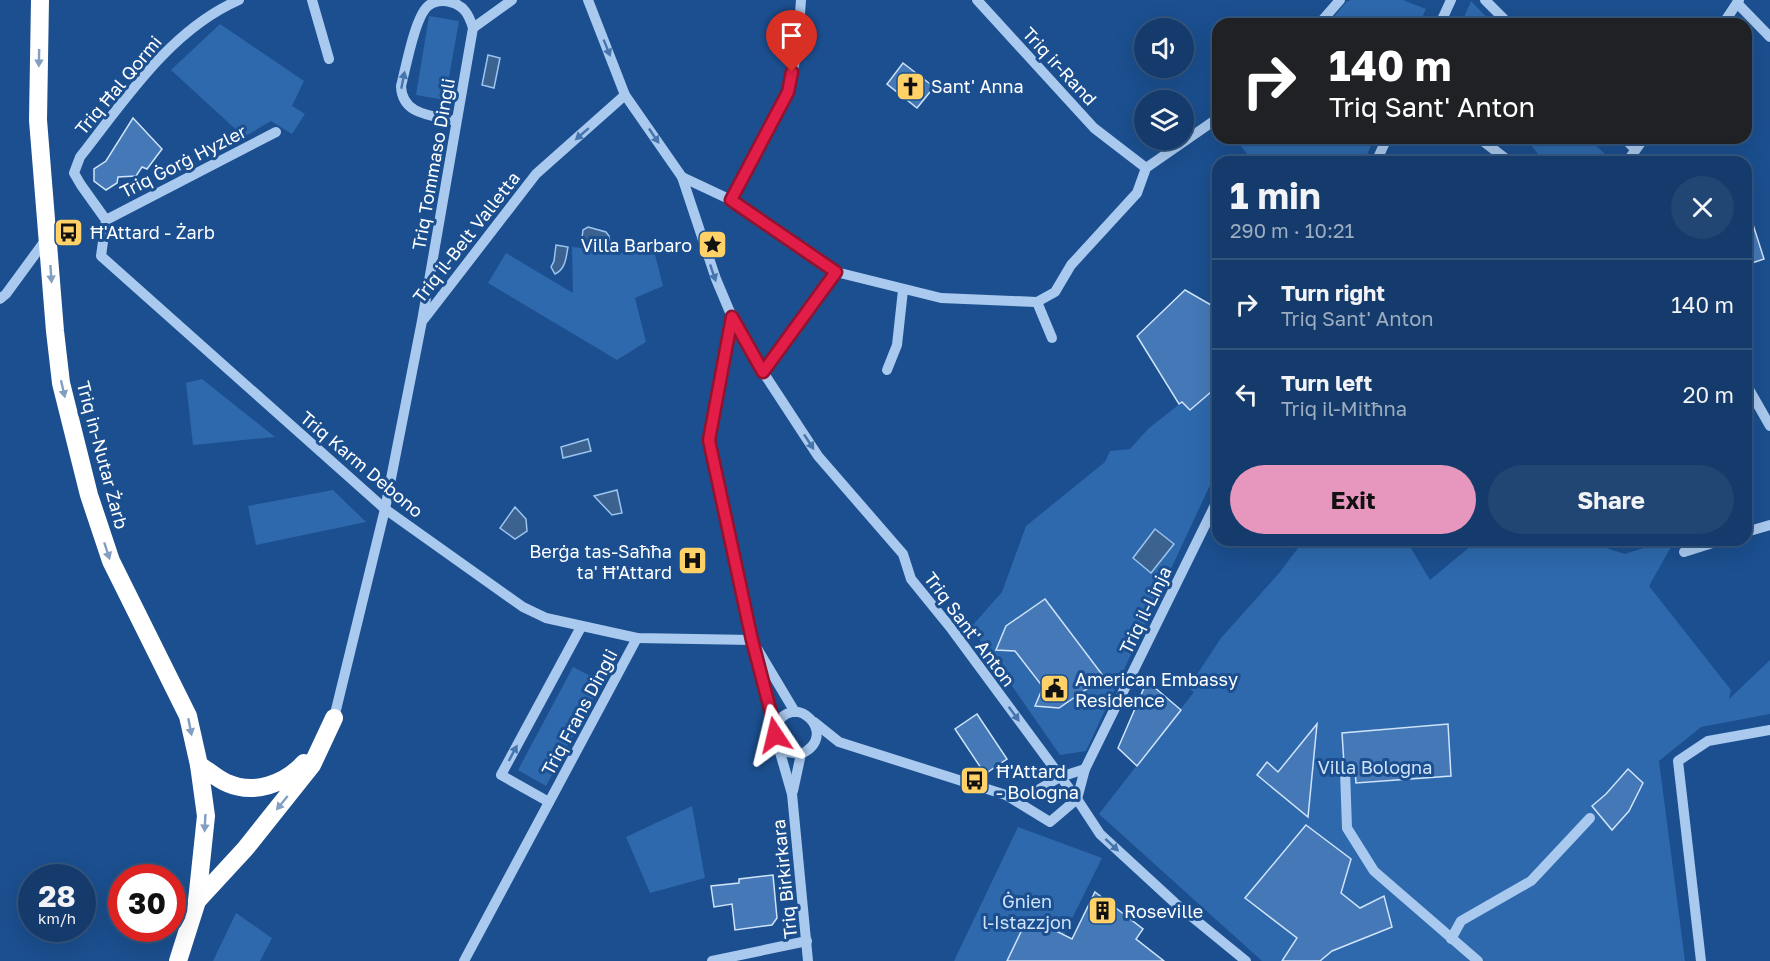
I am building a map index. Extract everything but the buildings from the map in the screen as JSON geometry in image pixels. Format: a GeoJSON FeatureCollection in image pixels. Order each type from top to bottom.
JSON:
{"type":"FeatureCollection","features":[{"type":"Feature","properties":{"kind":"highway","name":"Triq in-Nutar Żarb"},"geometry":{"type":"LineString","coordinates":[[40,0],[38,120],[61,383],[89,495],[111,561],[188,716],[199,765],[206,816],[197,901]]}},
{"type":"Feature","properties":{"kind":"highway"},"geometry":{"type":"LineString","coordinates":[[199,765],[227,783],[248,788],[270,786],[293,775],[309,757],[334,718]]}},
{"type":"Feature","properties":{"kind":"highway"},"geometry":{"type":"LineString","coordinates":[[178,961],[197,901],[245,849],[312,765],[334,718]]}},
{"type":"Feature","properties":{"kind":"street","name":"Triq Ħal Qormi"},"geometry":{"type":"LineString","coordinates":[[106,220],[74,173],[80,157],[150,69],[181,38],[221,8],[239,0]]}},
{"type":"Feature","properties":{"kind":"street"},"geometry":{"type":"LineString","coordinates":[[312,0],[328,59]]}},
{"type":"Feature","properties":{"kind":"street"},"geometry":{"type":"LineString","coordinates":[[454,1],[442,0],[428,5],[419,18],[401,86],[401,97],[407,106],[417,111],[456,121]]}},
{"type":"Feature","properties":{"kind":"street"},"geometry":{"type":"LineString","coordinates":[[473,28],[512,0]]}},
{"type":"Feature","properties":{"kind":"street"},"geometry":{"type":"LineString","coordinates":[[588,0],[626,95],[682,177],[731,200],[836,272],[940,298],[1038,302],[1055,292],[1071,265],[1137,193],[1146,168],[1212,122]]}},
{"type":"Feature","properties":{"kind":"street"},"geometry":{"type":"LineString","coordinates":[[731,200],[788,92],[796,52],[801,0]]}},
{"type":"Feature","properties":{"kind":"street","name":"Triq ir-Rand"},"geometry":{"type":"LineString","coordinates":[[977,0],[1094,128],[1146,168]]}},
{"type":"Feature","properties":{"kind":"street"},"geometry":{"type":"LineString","coordinates":[[1324,18],[1340,0]]}},
{"type":"Feature","properties":{"kind":"street"},"geometry":{"type":"LineString","coordinates":[[1443,18],[1451,0]]}},
{"type":"Feature","properties":{"kind":"street"},"geometry":{"type":"LineString","coordinates":[[1485,0],[1503,18]]}},
{"type":"Feature","properties":{"kind":"street","name":"Triq Tommaso Dingli"},"geometry":{"type":"LineString","coordinates":[[422,321],[473,28],[468,12],[454,1]]}},
{"type":"Feature","properties":{"kind":"street"},"geometry":{"type":"LineString","coordinates":[[1727,18],[1738,2],[1770,37]]}},
{"type":"Feature","properties":{"kind":"street","name":"Triq il-Belt Valletta"},"geometry":{"type":"LineString","coordinates":[[334,718],[386,509],[422,321],[536,174],[626,95]]}},
{"type":"Feature","properties":{"kind":"street","name":"Triq Ġorġ Hyzler"},"geometry":{"type":"LineString","coordinates":[[106,220],[276,132]]}},
{"type":"Feature","properties":{"kind":"street"},"geometry":{"type":"LineString","coordinates":[[1486,144],[1502,156]]}},
{"type":"Feature","properties":{"kind":"street"},"geometry":{"type":"LineString","coordinates":[[1630,144],[1635,149]]}},
{"type":"Feature","properties":{"kind":"street"},"geometry":{"type":"LineString","coordinates":[[1631,156],[1639,144]]}},
{"type":"Feature","properties":{"kind":"street","name":"Triq Sant' Anton"},"geometry":{"type":"LineString","coordinates":[[682,177],[716,279],[732,317],[763,372],[818,456],[903,554],[911,579],[950,627],[1077,799],[1100,834],[1175,903],[1246,961]]}},
{"type":"Feature","properties":{"kind":"street","name":"Triq Karm Debono"},"geometry":{"type":"LineString","coordinates":[[106,220],[101,256],[386,509],[522,607],[546,618],[637,638],[752,640]]}},
{"type":"Feature","properties":{"kind":"street"},"geometry":{"type":"LineString","coordinates":[[0,299],[48,236]]}},
{"type":"Feature","properties":{"kind":"street"},"geometry":{"type":"LineString","coordinates":[[763,372],[836,272]]}},
{"type":"Feature","properties":{"kind":"street"},"geometry":{"type":"LineString","coordinates":[[887,370],[897,345],[903,290]]}},
{"type":"Feature","properties":{"kind":"street"},"geometry":{"type":"LineString","coordinates":[[1038,302],[1052,338]]}},
{"type":"Feature","properties":{"kind":"street","name":"Triq Birkirkara"},"geometry":{"type":"LineString","coordinates":[[732,317],[709,440],[752,640],[792,794],[808,961]]}},
{"type":"Feature","properties":{"kind":"street"},"geometry":{"type":"LineString","coordinates":[[1752,394],[1770,426]]}},
{"type":"Feature","properties":{"kind":"street","name":"Triq il-Linja"},"geometry":{"type":"LineString","coordinates":[[1077,799],[1085,769],[1212,511]]}},
{"type":"Feature","properties":{"kind":"street"},"geometry":{"type":"LineString","coordinates":[[1752,530],[1770,525]]}},
{"type":"Feature","properties":{"kind":"street"},"geometry":{"type":"LineString","coordinates":[[1684,552],[1703,546]]}},
{"type":"Feature","properties":{"kind":"street","name":"Triq Frans Dingli"},"geometry":{"type":"LineString","coordinates":[[549,802],[501,775],[581,627]]}},
{"type":"Feature","properties":{"kind":"street","name":"Triq Frans Dingli"},"geometry":{"type":"LineString","coordinates":[[464,961],[637,638]]}},
{"type":"Feature","properties":{"kind":"street","name":"Triq Birkirkara"},"geometry":{"type":"LineString","coordinates":[[752,640],[795,712]]}},
{"type":"Feature","properties":{"kind":"street"},"geometry":{"type":"LineString","coordinates":[[775,728],[782,717],[795,712],[808,716],[839,742],[1006,795],[1050,822],[1077,799]]}},
{"type":"Feature","properties":{"kind":"street"},"geometry":{"type":"LineString","coordinates":[[813,746],[817,733],[814,722]]}},
{"type":"Feature","properties":{"kind":"street"},"geometry":{"type":"LineString","coordinates":[[1701,961],[1678,761],[1708,741],[1770,730]]}},
{"type":"Feature","properties":{"kind":"street"},"geometry":{"type":"LineString","coordinates":[[777,742],[787,752],[801,754],[813,746],[839,742]]}},
{"type":"Feature","properties":{"kind":"street","name":"Triq Birkirkara"},"geometry":{"type":"LineString","coordinates":[[792,794],[801,754]]}},
{"type":"Feature","properties":{"kind":"street"},"geometry":{"type":"LineString","coordinates":[[1006,795],[1032,794],[1060,777],[1085,769]]}},
{"type":"Feature","properties":{"kind":"street"},"geometry":{"type":"LineString","coordinates":[[1345,771],[1347,828],[1374,871],[1478,961]]}},
{"type":"Feature","properties":{"kind":"street"},"geometry":{"type":"LineString","coordinates":[[1451,939],[1461,921],[1531,881],[1590,818]]}},
{"type":"Feature","properties":{"kind":"street"},"geometry":{"type":"LineString","coordinates":[[712,961],[807,941]]}},
{"type":"Feature","properties":{"kind":"green space"},"geometry":{"type":"Polygon","coordinates":[[[1351,0],[1403,0],[1426,9],[1422,18],[1333,18],[1346,2],[1351,0]]]}},
{"type":"Feature","properties":{"kind":"green space"},"geometry":{"type":"Polygon","coordinates":[[[1471,1],[1487,18],[1464,18],[1471,1]]]}},
{"type":"Feature","properties":{"kind":"green space"},"geometry":{"type":"Polygon","coordinates":[[[429,16],[459,21],[445,100],[416,95],[429,16]]]}},
{"type":"Feature","properties":{"kind":"green space"},"geometry":{"type":"Polygon","coordinates":[[[220,24],[304,81],[292,106],[305,114],[292,134],[271,121],[244,137],[171,70],[220,24]]]}},
{"type":"Feature","properties":{"kind":"green space"},"geometry":{"type":"Polygon","coordinates":[[[1240,144],[1372,144],[1366,156],[1246,156],[1247,154],[1240,144]]]}},
{"type":"Feature","properties":{"kind":"green space"},"geometry":{"type":"Polygon","coordinates":[[[1530,144],[1594,144],[1607,156],[1540,156],[1530,144]]]}},
{"type":"Feature","properties":{"kind":"green space"},"geometry":{"type":"Polygon","coordinates":[[[572,247],[627,253],[653,247],[663,286],[635,298],[646,342],[617,360],[488,283],[506,253],[573,293],[572,247]]]}},
{"type":"Feature","properties":{"kind":"green space"},"geometry":{"type":"Polygon","coordinates":[[[202,379],[275,437],[193,445],[186,383],[202,379]]]}},
{"type":"Feature","properties":{"kind":"green space"},"geometry":{"type":"Polygon","coordinates":[[[1212,391],[1212,481],[1086,751],[1060,755],[971,627],[1002,592],[1026,526],[1105,462],[1110,451],[1130,449],[1148,429],[1182,402],[1190,410],[1212,391]]]}},
{"type":"Feature","properties":{"kind":"green space"},"geometry":{"type":"Polygon","coordinates":[[[333,490],[366,522],[256,545],[248,506],[333,490]]]}},
{"type":"Feature","properties":{"kind":"green space","name":"Villa Bologna"},"geometry":{"type":"Polygon","coordinates":[[[1300,546],[1410,546],[1430,580],[1471,546],[1600,546],[1625,554],[1650,546],[1672,546],[1649,586],[1731,690],[1729,699],[1770,660],[1770,714],[1701,727],[1659,761],[1685,961],[1262,961],[1099,814],[1194,692],[1188,688],[1221,638],[1280,572],[1300,546]]]}},
{"type":"Feature","properties":{"kind":"green space"},"geometry":{"type":"Polygon","coordinates":[[[573,667],[602,682],[546,786],[518,770],[573,667]]]}},
{"type":"Feature","properties":{"kind":"green space"},"geometry":{"type":"Polygon","coordinates":[[[692,806],[705,878],[650,893],[626,837],[692,806]]]}},
{"type":"Feature","properties":{"kind":"green space","name":"Ġnien l-Istazzjon"},"geometry":{"type":"Polygon","coordinates":[[[1018,827],[1102,858],[1051,961],[954,961],[1018,827]]]}},
{"type":"Feature","properties":{"kind":"green space"},"geometry":{"type":"Polygon","coordinates":[[[236,913],[272,938],[260,961],[213,961],[236,913]]]}},
{"type":"Feature","properties":{"kind":"shaded area"},"geometry":{"type":"Polygon","coordinates":[[[488,55],[500,58],[494,88],[482,85],[488,55]]]}},
{"type":"Feature","properties":{"kind":"shaded area"},"geometry":{"type":"Polygon","coordinates":[[[588,227],[606,232],[610,245],[600,250],[587,245],[582,238],[583,230],[588,227]]]}},
{"type":"Feature","properties":{"kind":"shaded area"},"geometry":{"type":"Polygon","coordinates":[[[556,245],[568,247],[563,266],[555,274],[551,267],[556,245]]]}},
{"type":"Feature","properties":{"kind":"shaded area"},"geometry":{"type":"Polygon","coordinates":[[[588,439],[591,451],[563,458],[561,447],[588,439]]]}},
{"type":"Feature","properties":{"kind":"shaded area"},"geometry":{"type":"Polygon","coordinates":[[[617,490],[622,513],[612,515],[594,496],[617,490]]]}},
{"type":"Feature","properties":{"kind":"shaded area"},"geometry":{"type":"Polygon","coordinates":[[[515,507],[526,519],[527,531],[515,539],[500,528],[515,507]]]}},
{"type":"Feature","properties":{"kind":"shaded area"},"geometry":{"type":"Polygon","coordinates":[[[1155,529],[1174,544],[1151,573],[1133,558],[1155,529]]]}},
{"type":"Feature","properties":{"kind":"place","name":"Sant' Anna"},"geometry":{"type":"Point","coordinates":[910,86]}},
{"type":"Feature","properties":{"kind":"place","name":"Ħ'Attard - Żarb"},"geometry":{"type":"Point","coordinates":[69,232]}},
{"type":"Feature","properties":{"kind":"place","name":"Villa Barbaro"},"geometry":{"type":"Point","coordinates":[713,245]}},
{"type":"Feature","properties":{"kind":"place","name":"Berġa tas-Saħħa ta' Ħ'Attard"},"geometry":{"type":"Point","coordinates":[693,561]}},
{"type":"Feature","properties":{"kind":"place","name":"American Embassy Residence"},"geometry":{"type":"Point","coordinates":[1054,689]}},
{"type":"Feature","properties":{"kind":"place","name":"Ħ'Attard - Bologna"},"geometry":{"type":"Point","coordinates":[975,781]}},
{"type":"Feature","properties":{"kind":"place","name":"Roseville"},"geometry":{"type":"Point","coordinates":[1103,911]}},
{"type":"Feature","properties":{"kind":"route"},"geometry":{"type":"LineString","coordinates":[[775,735],[709,440],[732,317],[763,372],[836,272],[731,200],[788,92],[792,72]]}}]}
